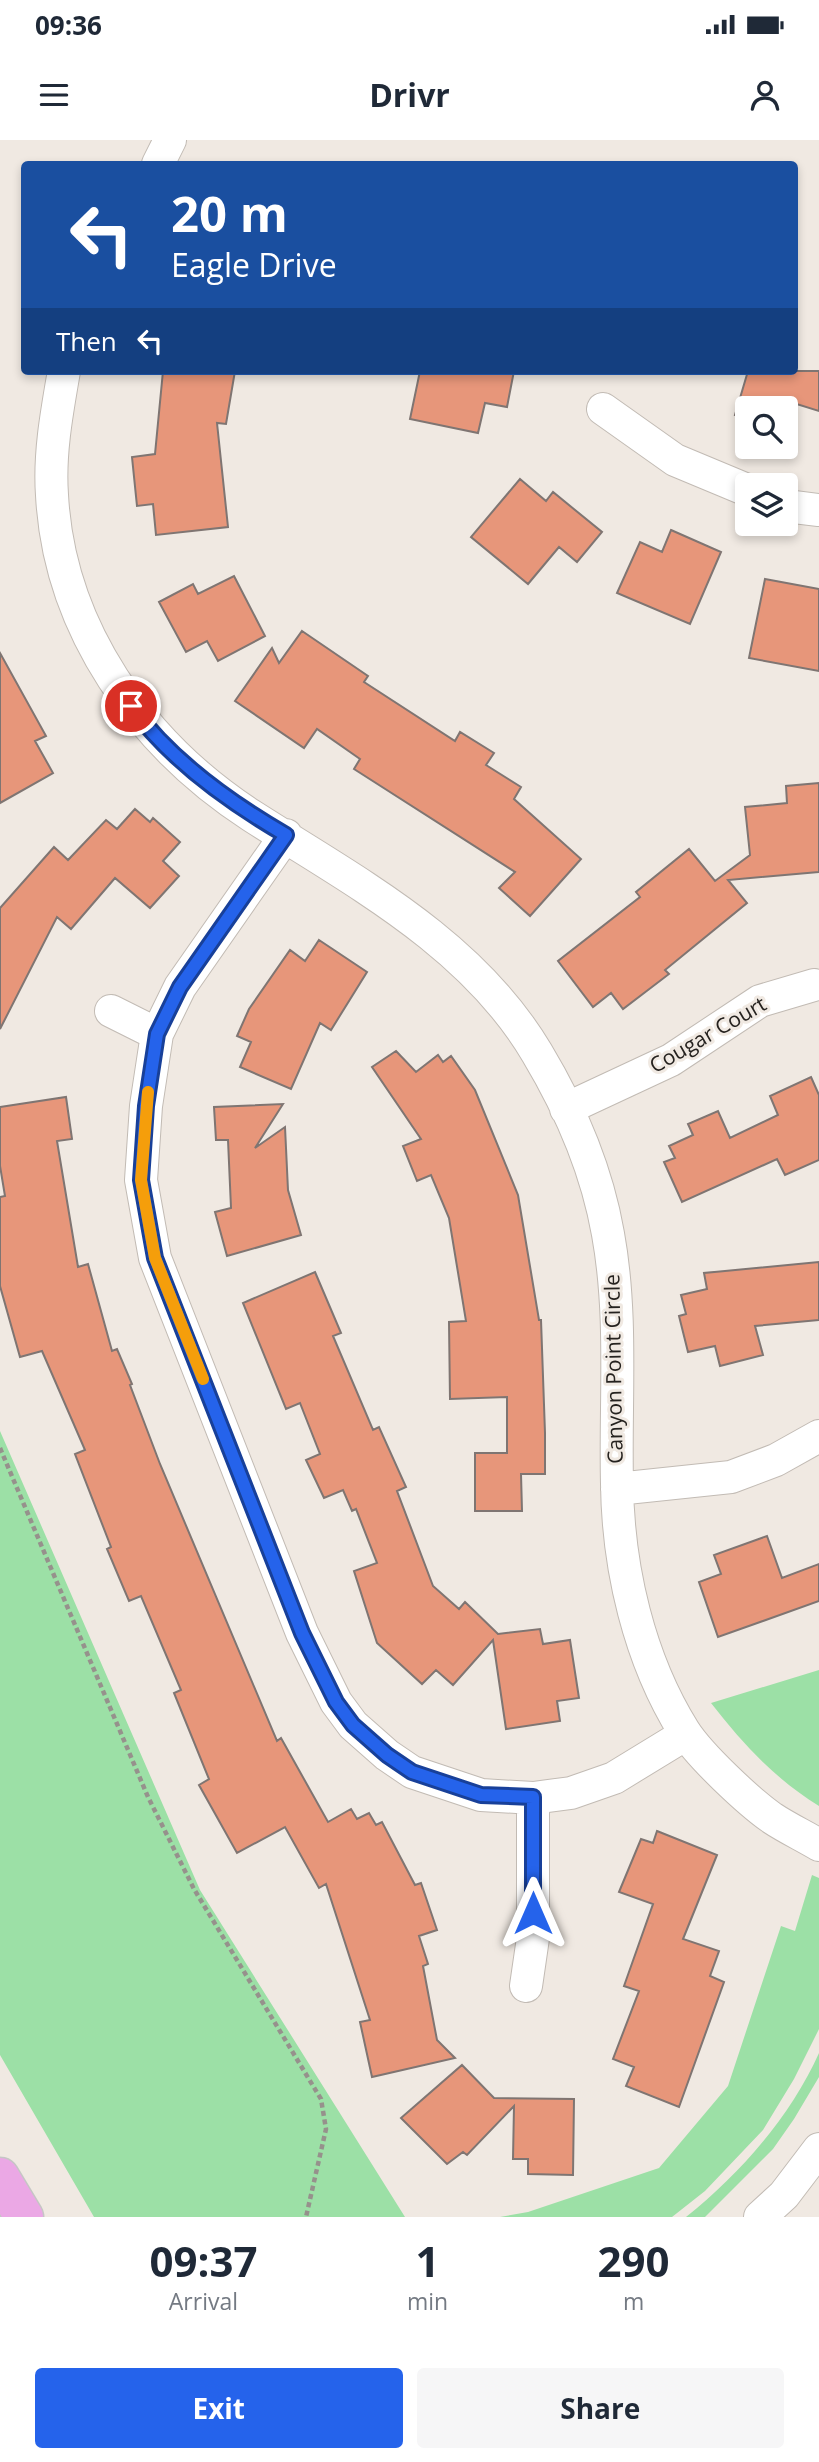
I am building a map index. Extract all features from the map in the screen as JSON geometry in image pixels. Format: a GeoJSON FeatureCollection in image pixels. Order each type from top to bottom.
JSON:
{"type":"FeatureCollection","features":[{"type":"Feature","properties":{"kind":"highway"},"geometry":{"type":"LineString","coordinates":[[0,2177],[24,2217]]}},
{"type":"Feature","properties":{"kind":"street"},"geometry":{"type":"LineString","coordinates":[[160,161],[170,140]]}},
{"type":"Feature","properties":{"kind":"street","name":"Canyon Point Circle"},"geometry":{"type":"LineString","coordinates":[[63,375],[56,419],[51,492],[58,553],[78,615],[106,670],[144,724],[187,765],[249,814],[286,835],[391,905],[462,961],[497,996],[536,1051],[566,1109],[592,1168],[608,1234],[616,1296],[617,1489],[622,1554],[636,1619],[656,1676],[686,1734],[723,1774],[771,1817],[819,1845]]}},
{"type":"Feature","properties":{"kind":"street"},"geometry":{"type":"LineString","coordinates":[[603,409],[675,460],[735,485]]}},
{"type":"Feature","properties":{"kind":"street"},"geometry":{"type":"LineString","coordinates":[[798,507],[819,510]]}},
{"type":"Feature","properties":{"kind":"street"},"geometry":{"type":"LineString","coordinates":[[286,835],[180,987],[157,1034],[146,1106],[141,1180],[155,1258],[302,1633],[336,1702],[353,1725],[387,1755],[412,1772],[481,1795],[533,1797],[571,1793],[614,1778],[686,1734]]}},
{"type":"Feature","properties":{"kind":"street","name":"Cougar Court"},"geometry":{"type":"LineString","coordinates":[[566,1109],[671,1060],[760,1001],[814,985]]}},
{"type":"Feature","properties":{"kind":"street"},"geometry":{"type":"LineString","coordinates":[[111,1011],[157,1034]]}},
{"type":"Feature","properties":{"kind":"street"},"geometry":{"type":"LineString","coordinates":[[617,1489],[731,1477],[776,1460],[819,1436]]}},
{"type":"Feature","properties":{"kind":"street"},"geometry":{"type":"LineString","coordinates":[[526,1986],[533,1938],[533,1797]]}},
{"type":"Feature","properties":{"kind":"street"},"geometry":{"type":"LineString","coordinates":[[760,2217],[784,2195],[819,2149]]}},
{"type":"Feature","properties":{"kind":"path"},"geometry":{"type":"LineString","coordinates":[[0,1448],[154,1809],[194,1889],[321,2099],[326,2129],[306,2217]]}},
{"type":"Feature","properties":{"kind":"green space"},"geometry":{"type":"Polygon","coordinates":[[[0,1431],[200,1890],[405,2217],[94,2217],[0,2055],[0,1431]]]}},
{"type":"Feature","properties":{"kind":"green space"},"geometry":{"type":"Polygon","coordinates":[[[819,1670],[819,1806],[788,1784],[760,1759],[711,1703],[819,1670]]]}},
{"type":"Feature","properties":{"kind":"green space"},"geometry":{"type":"Polygon","coordinates":[[[812,1875],[819,1878],[819,2029],[794,2079],[763,2130],[705,2191],[672,2217],[500,2217],[528,2212],[659,2168],[728,2086],[781,1926],[795,1931],[812,1875]]]}},
{"type":"Feature","properties":{"kind":"green space"},"geometry":{"type":"Polygon","coordinates":[[[819,2053],[819,2077],[773,2149],[705,2217],[686,2217],[725,2183],[762,2143],[794,2099],[819,2053]]]}},
{"type":"Feature","properties":{"kind":"building"},"geometry":{"type":"Polygon","coordinates":[[[798,371],[819,371],[819,411],[798,404],[798,396],[741,396],[747,375],[798,375],[798,371]]]}},
{"type":"Feature","properties":{"kind":"building"},"geometry":{"type":"Polygon","coordinates":[[[163,375],[234,375],[226,424],[217,423],[228,527],[156,535],[153,504],[137,506],[132,457],[155,454],[163,375]]]}},
{"type":"Feature","properties":{"kind":"building"},"geometry":{"type":"Polygon","coordinates":[[[419,375],[513,375],[507,407],[485,403],[478,433],[410,419],[419,375]]]}},
{"type":"Feature","properties":{"kind":"building"},"geometry":{"type":"Polygon","coordinates":[[[520,479],[546,501],[553,492],[602,532],[577,562],[559,547],[528,584],[471,537],[520,479]]]}},
{"type":"Feature","properties":{"kind":"building"},"geometry":{"type":"Polygon","coordinates":[[[671,530],[721,552],[690,624],[617,593],[640,542],[662,552],[671,530]]]}},
{"type":"Feature","properties":{"kind":"building"},"geometry":{"type":"Polygon","coordinates":[[[234,576],[265,636],[218,661],[207,641],[186,652],[159,602],[193,584],[198,594],[234,576]]]}},
{"type":"Feature","properties":{"kind":"building"},"geometry":{"type":"Polygon","coordinates":[[[765,579],[819,589],[819,671],[749,658],[765,579]]]}},
{"type":"Feature","properties":{"kind":"building"},"geometry":{"type":"Polygon","coordinates":[[[302,631],[368,676],[364,682],[455,741],[460,732],[494,753],[486,765],[521,787],[514,799],[581,859],[530,916],[499,888],[515,872],[354,769],[360,759],[317,729],[304,748],[235,701],[272,648],[279,663],[302,631]]]}},
{"type":"Feature","properties":{"kind":"building"},"geometry":{"type":"Polygon","coordinates":[[[0,653],[46,736],[35,741],[53,773],[0,803],[0,653]]]}},
{"type":"Feature","properties":{"kind":"building"},"geometry":{"type":"Polygon","coordinates":[[[819,783],[819,872],[728,880],[747,903],[665,970],[669,974],[623,1009],[611,993],[593,1007],[558,961],[640,897],[636,892],[689,849],[715,881],[750,855],[745,807],[787,803],[786,786],[819,783]]]}},
{"type":"Feature","properties":{"kind":"building"},"geometry":{"type":"Polygon","coordinates":[[[135,809],[150,822],[153,818],[180,842],[163,861],[179,876],[150,908],[115,878],[71,929],[57,917],[0,1029],[0,908],[54,847],[68,860],[106,820],[117,829],[135,809]]]}},
{"type":"Feature","properties":{"kind":"building"},"geometry":{"type":"Polygon","coordinates":[[[319,940],[367,972],[331,1030],[320,1023],[291,1089],[240,1067],[251,1042],[237,1036],[249,1009],[290,950],[305,961],[319,940]]]}},
{"type":"Feature","properties":{"kind":"building"},"geometry":{"type":"Polygon","coordinates":[[[396,1051],[416,1072],[438,1055],[443,1062],[451,1056],[475,1090],[518,1195],[541,1320],[545,1433],[545,1474],[521,1474],[522,1511],[475,1511],[475,1453],[507,1453],[507,1397],[450,1399],[449,1322],[466,1321],[449,1218],[431,1175],[417,1181],[403,1146],[421,1139],[372,1067],[396,1051]]]}},
{"type":"Feature","properties":{"kind":"building"},"geometry":{"type":"Polygon","coordinates":[[[811,1077],[819,1095],[819,1160],[785,1175],[777,1159],[682,1202],[664,1162],[675,1158],[669,1146],[693,1135],[688,1124],[718,1111],[730,1138],[778,1115],[770,1096],[811,1077]]]}},
{"type":"Feature","properties":{"kind":"building"},"geometry":{"type":"Polygon","coordinates":[[[66,1097],[72,1139],[57,1141],[78,1267],[88,1264],[112,1351],[117,1349],[132,1384],[130,1385],[160,1464],[277,1741],[281,1738],[328,1822],[351,1809],[357,1819],[369,1813],[376,1825],[382,1822],[415,1885],[421,1883],[437,1930],[419,1936],[428,1964],[423,1966],[437,2040],[455,2058],[372,2077],[360,2022],[370,2020],[326,1884],[319,1888],[285,1827],[237,1853],[199,1785],[209,1779],[174,1693],[181,1690],[141,1596],[129,1601],[107,1549],[111,1547],[75,1454],[85,1450],[42,1351],[20,1357],[0,1286],[0,1197],[5,1196],[0,1166],[0,1107],[66,1097]]]}},
{"type":"Feature","properties":{"kind":"building"},"geometry":{"type":"Polygon","coordinates":[[[283,1104],[255,1148],[285,1127],[288,1190],[301,1235],[227,1256],[215,1212],[231,1208],[228,1140],[216,1140],[214,1107],[283,1104]]]}},
{"type":"Feature","properties":{"kind":"building"},"geometry":{"type":"Polygon","coordinates":[[[819,1262],[819,1320],[755,1326],[763,1355],[720,1366],[715,1346],[688,1352],[679,1316],[686,1314],[681,1295],[707,1289],[704,1273],[819,1262]]]}},
{"type":"Feature","properties":{"kind":"building"},"geometry":{"type":"Polygon","coordinates":[[[315,1272],[341,1333],[333,1336],[373,1430],[379,1427],[406,1487],[397,1491],[433,1586],[459,1609],[465,1602],[498,1634],[540,1629],[543,1644],[570,1640],[579,1698],[557,1701],[560,1721],[506,1729],[493,1640],[453,1685],[436,1670],[422,1684],[377,1643],[354,1571],[377,1563],[356,1509],[352,1511],[343,1490],[324,1498],[306,1460],[320,1454],[300,1403],[286,1409],[243,1303],[315,1272]]]}},
{"type":"Feature","properties":{"kind":"building"},"geometry":{"type":"Polygon","coordinates":[[[767,1536],[782,1578],[819,1564],[819,1601],[718,1637],[699,1582],[721,1574],[714,1555],[767,1536]]]}},
{"type":"Feature","properties":{"kind":"building"},"geometry":{"type":"Polygon","coordinates":[[[657,1831],[717,1855],[683,1939],[719,1951],[710,1976],[724,1982],[679,2107],[626,2086],[634,2067],[613,2059],[639,1991],[624,1986],[653,1904],[619,1892],[641,1839],[653,1843],[657,1831]]]}},
{"type":"Feature","properties":{"kind":"building"},"geometry":{"type":"Polygon","coordinates":[[[462,2065],[494,2098],[574,2099],[573,2175],[528,2174],[528,2159],[513,2159],[514,2106],[467,2155],[463,2152],[447,2164],[401,2118],[462,2065]]]}},
{"type":"Feature","properties":{"kind":"slow traffic"},"geometry":{"type":"LineString","coordinates":[[148,1092],[141,1180],[155,1258],[203,1379]]}},
{"type":"Feature","properties":{"kind":"route"},"geometry":{"type":"LineString","coordinates":[[131,706],[144,724],[187,765],[249,814],[286,835],[180,987],[157,1034],[146,1106],[141,1180],[155,1258],[302,1633],[336,1702],[353,1725],[387,1755],[412,1772],[481,1795],[533,1797],[533,1913]]}}]}
